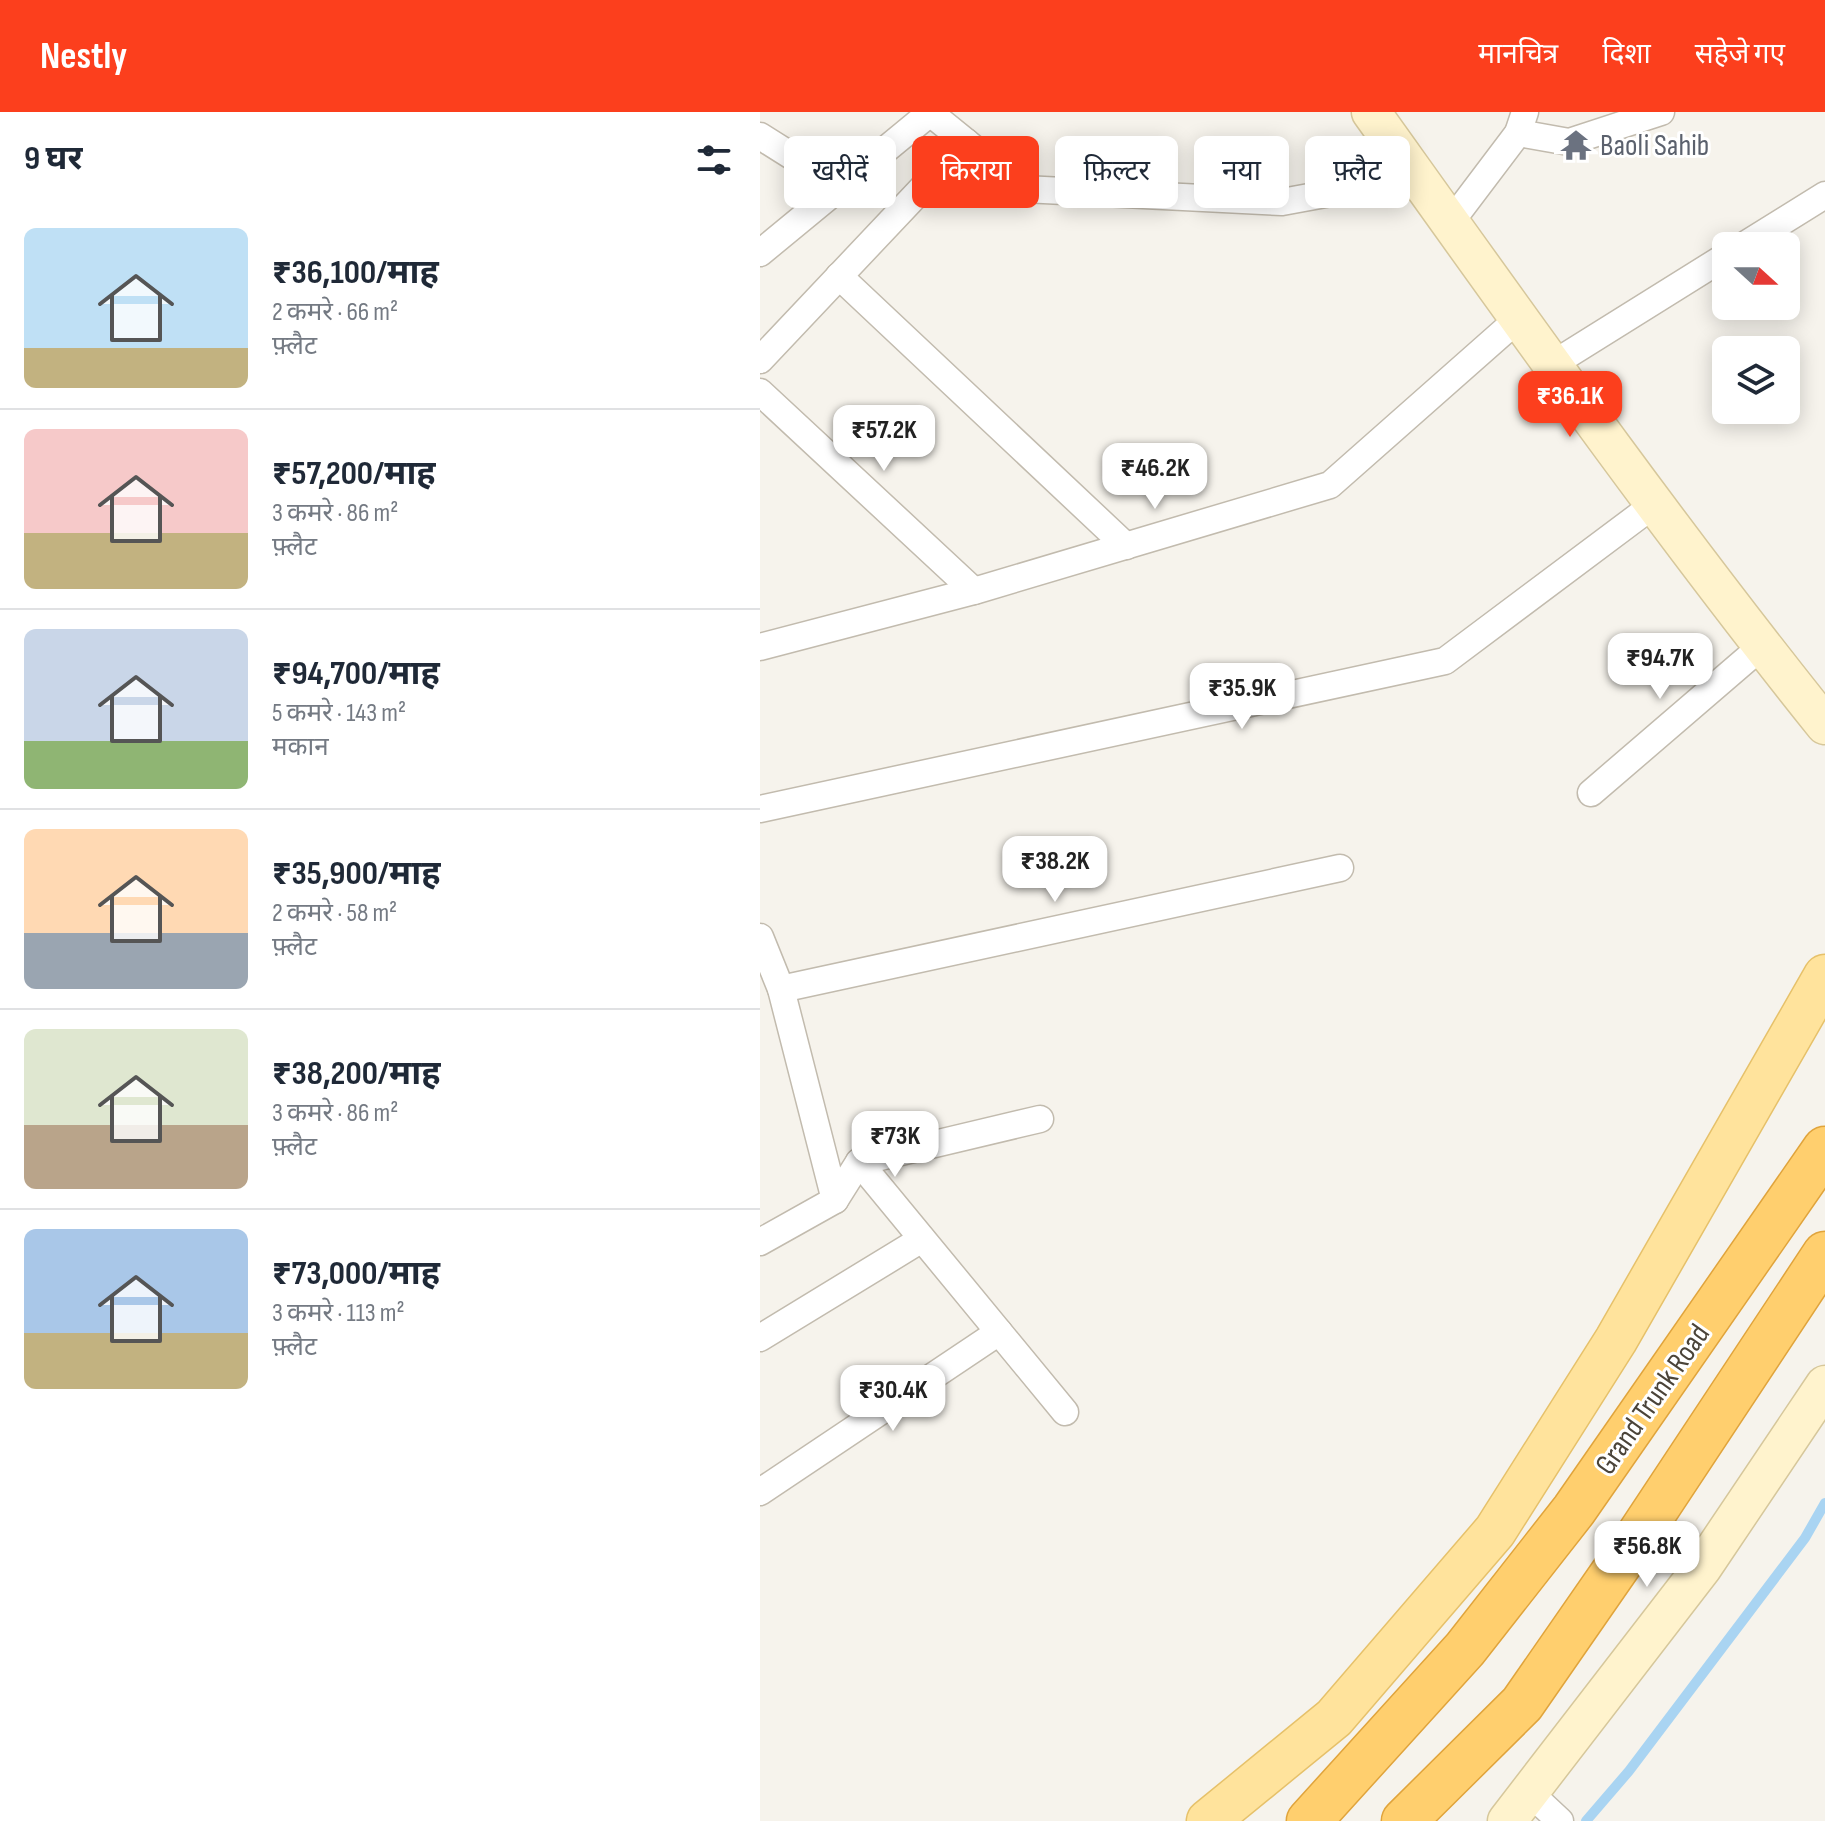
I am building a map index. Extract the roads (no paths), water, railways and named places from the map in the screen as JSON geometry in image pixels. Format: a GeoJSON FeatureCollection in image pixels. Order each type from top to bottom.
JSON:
{"type":"FeatureCollection","features":[{"type":"Feature","properties":{"kind":"highway","name":"Grand Trunk Road"},"geometry":{"type":"LineString","coordinates":[[1309,1821],[1465,1649],[1574,1510],[1825,1149]]}},
{"type":"Feature","properties":{"kind":"highway","name":"Grand Trunk Road"},"geometry":{"type":"LineString","coordinates":[[1404,1821],[1522,1704],[1631,1547],[1825,1254]]}},
{"type":"Feature","properties":{"kind":"main road"},"geometry":{"type":"LineString","coordinates":[[1371,112],[1553,364],[1762,646],[1825,725]]}},
{"type":"Feature","properties":{"kind":"main road"},"geometry":{"type":"LineString","coordinates":[[1208,1821],[1334,1718],[1495,1531],[1616,1340],[1825,976]]}},
{"type":"Feature","properties":{"kind":"main road"},"geometry":{"type":"LineString","coordinates":[[1538,1813],[1825,1385]]}},
{"type":"Feature","properties":{"kind":"street"},"geometry":{"type":"LineString","coordinates":[[896,141],[930,112],[959,136]]}},
{"type":"Feature","properties":{"kind":"street"},"geometry":{"type":"LineString","coordinates":[[1450,223],[1522,123],[1569,142],[1661,112]]}},
{"type":"Feature","properties":{"kind":"street"},"geometry":{"type":"LineString","coordinates":[[760,136],[784,151]]}},
{"type":"Feature","properties":{"kind":"street"},"geometry":{"type":"LineString","coordinates":[[1039,190],[1282,202],[1418,177]]}},
{"type":"Feature","properties":{"kind":"street"},"geometry":{"type":"LineString","coordinates":[[1766,232],[1825,195]]}},
{"type":"Feature","properties":{"kind":"street"},"geometry":{"type":"LineString","coordinates":[[760,360],[912,199]]}},
{"type":"Feature","properties":{"kind":"street"},"geometry":{"type":"LineString","coordinates":[[760,253],[815,208]]}},
{"type":"Feature","properties":{"kind":"street"},"geometry":{"type":"LineString","coordinates":[[1553,364],[1712,265]]}},
{"type":"Feature","properties":{"kind":"street"},"geometry":{"type":"LineString","coordinates":[[839,276],[1126,546]]}},
{"type":"Feature","properties":{"kind":"street"},"geometry":{"type":"LineString","coordinates":[[760,647],[974,591],[1330,485],[1519,318]]}},
{"type":"Feature","properties":{"kind":"street"},"geometry":{"type":"LineString","coordinates":[[760,392],[974,591]]}},
{"type":"Feature","properties":{"kind":"street"},"geometry":{"type":"LineString","coordinates":[[760,809],[1445,661],[1656,503]]}},
{"type":"Feature","properties":{"kind":"street"},"geometry":{"type":"LineString","coordinates":[[1591,793],[1762,646]]}},
{"type":"Feature","properties":{"kind":"street"},"geometry":{"type":"LineString","coordinates":[[781,989],[1340,868]]}},
{"type":"Feature","properties":{"kind":"street"},"geometry":{"type":"LineString","coordinates":[[760,937],[781,989],[835,1200]]}},
{"type":"Feature","properties":{"kind":"street"},"geometry":{"type":"LineString","coordinates":[[760,1242],[835,1200],[859,1162],[1040,1119]]}},
{"type":"Feature","properties":{"kind":"street"},"geometry":{"type":"LineString","coordinates":[[859,1162],[1065,1412]]}},
{"type":"Feature","properties":{"kind":"street"},"geometry":{"type":"LineString","coordinates":[[760,1338],[922,1239]]}},
{"type":"Feature","properties":{"kind":"street"},"geometry":{"type":"LineString","coordinates":[[760,1492],[999,1332]]}},
{"type":"Feature","properties":{"kind":"waterway"},"geometry":{"type":"LineString","coordinates":[[1586,1821],[1629,1771],[1805,1538],[1825,1503]]}},
{"type":"Feature","properties":{"kind":"place","name":"Baoli Sahib"},"geometry":{"type":"Point","coordinates":[1576,145]}}]}
